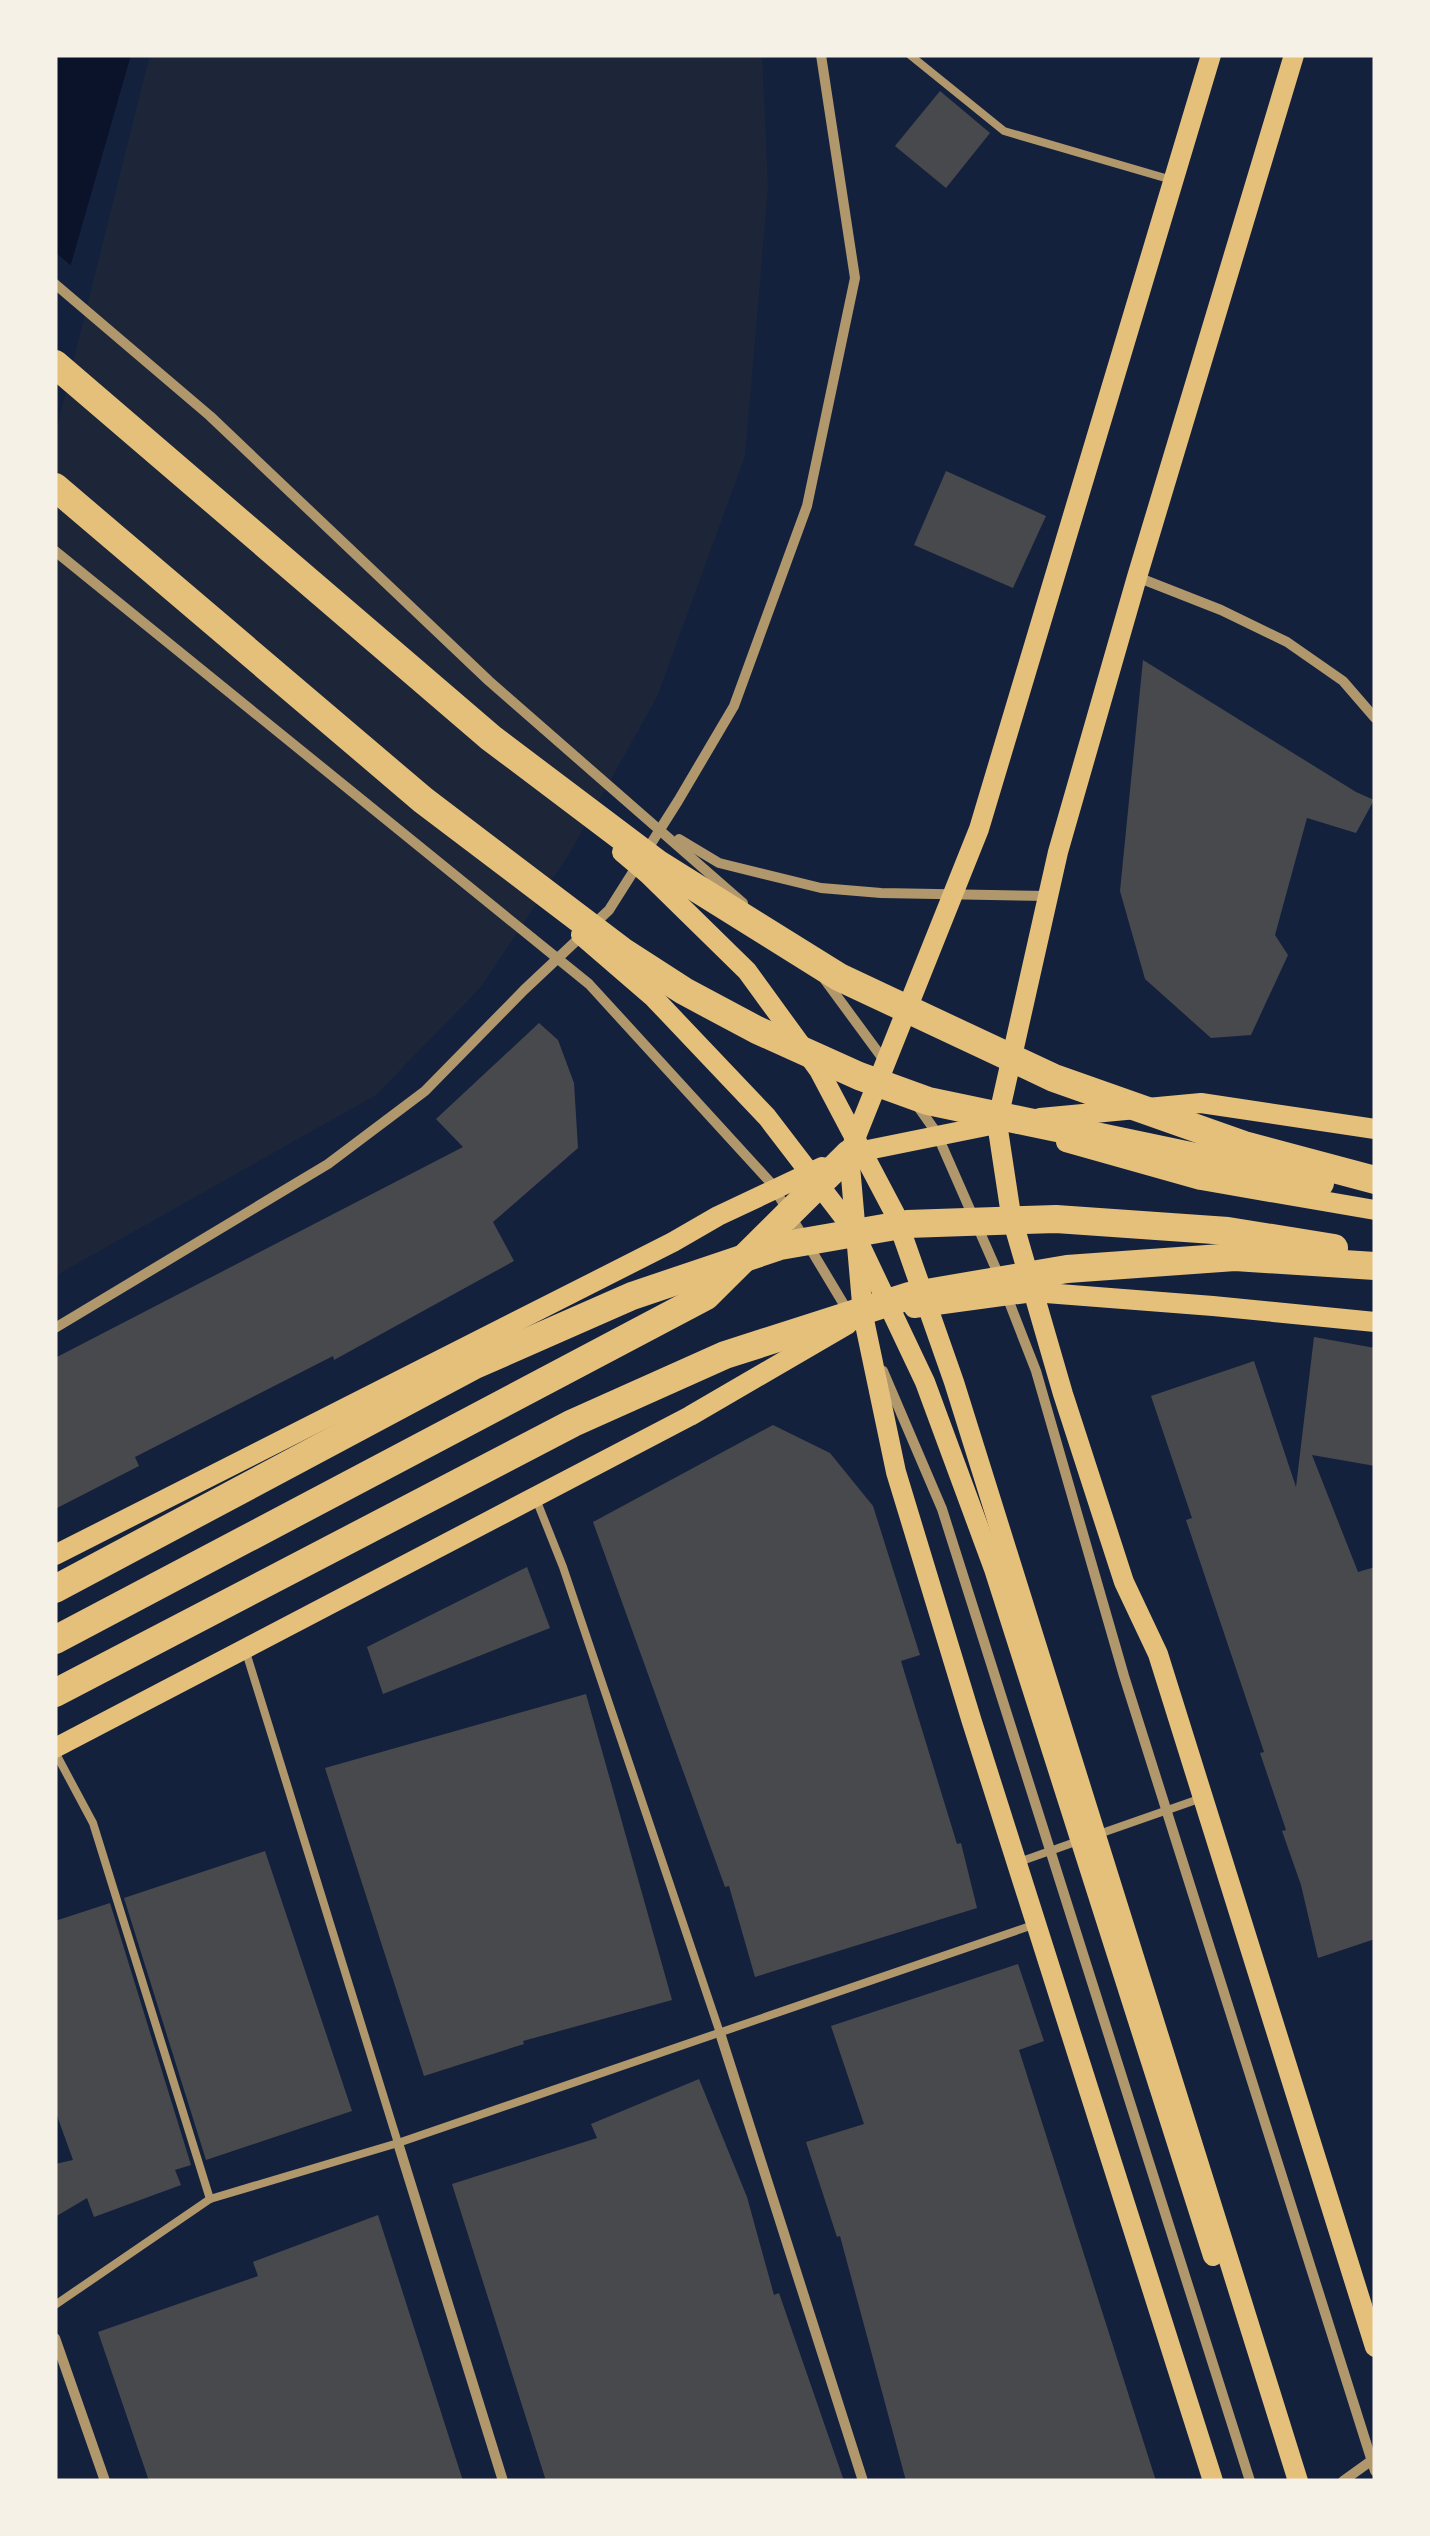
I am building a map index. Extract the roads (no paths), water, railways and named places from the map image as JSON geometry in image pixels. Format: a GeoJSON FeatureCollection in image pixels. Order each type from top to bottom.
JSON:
{"type":"FeatureCollection","features":[{"type":"Feature","properties":{"kind":"highway"},"geometry":{"type":"LineString","coordinates":[[55,365],[491,738],[658,864],[839,977],[1054,1078],[1244,1145],[1375,1180]]}},
{"type":"Feature","properties":{"kind":"highway"},"geometry":{"type":"LineString","coordinates":[[55,486],[423,800],[622,951],[758,1030],[859,1076],[928,1101],[1375,1194]]}},
{"type":"Feature","properties":{"kind":"highway"},"geometry":{"type":"LineString","coordinates":[[55,1640],[706,1296],[849,1154]]}},
{"type":"Feature","properties":{"kind":"highway"},"geometry":{"type":"LineString","coordinates":[[55,1589],[476,1365],[632,1296],[780,1246],[907,1224],[1056,1218],[1228,1231],[1375,1254]]}},
{"type":"Feature","properties":{"kind":"highway"},"geometry":{"type":"LineString","coordinates":[[55,1694],[572,1423],[725,1354],[910,1296],[1067,1268],[1235,1257],[1375,1266]]}},
{"type":"Feature","properties":{"kind":"main road"},"geometry":{"type":"LineString","coordinates":[[1211,55],[979,830],[849,1154],[863,1315],[896,1472],[1213,2481]]}},
{"type":"Feature","properties":{"kind":"main road"},"geometry":{"type":"LineString","coordinates":[[1294,55],[1058,852],[997,1123],[1011,1214],[1033,1292],[1124,1582],[1158,1654],[1375,2347]]}},
{"type":"Feature","properties":{"kind":"main road"},"geometry":{"type":"LineString","coordinates":[[55,365],[648,874],[747,971],[819,1070],[894,1214],[954,1382],[1298,2481]]}},
{"type":"Feature","properties":{"kind":"main road"},"geometry":{"type":"LineString","coordinates":[[55,486],[654,998],[768,1116],[852,1228],[925,1382],[994,1569],[1285,2481]]}},
{"type":"Feature","properties":{"kind":"main road"},"geometry":{"type":"LineString","coordinates":[[55,1555],[718,1216],[849,1154],[997,1123],[1201,1104],[1375,1129]]}},
{"type":"Feature","properties":{"kind":"main road"},"geometry":{"type":"LineString","coordinates":[[997,1123],[1200,1180],[1375,1210]]}},
{"type":"Feature","properties":{"kind":"main road"},"geometry":{"type":"LineString","coordinates":[[55,1750],[690,1416],[863,1315],[1033,1292],[1375,1322]]}},
{"type":"Feature","properties":{"kind":"street"},"geometry":{"type":"LineString","coordinates":[[55,1328],[328,1164],[425,1091],[609,910],[661,828],[734,706],[807,506],[855,278],[821,55]]}},
{"type":"Feature","properties":{"kind":"street"},"geometry":{"type":"LineString","coordinates":[[55,284],[210,416],[490,682],[707,870],[831,986],[936,1132],[1036,1372],[1124,1676],[1375,2471]]}},
{"type":"Feature","properties":{"kind":"street"},"geometry":{"type":"LineString","coordinates":[[55,551],[589,984],[771,1182],[882,1369],[942,1509],[1250,2481]]}},
{"type":"Feature","properties":{"kind":"street"},"geometry":{"type":"LineString","coordinates":[[1137,578],[1221,610],[1287,642],[1343,681],[1375,718]]}},
{"type":"Feature","properties":{"kind":"street"},"geometry":{"type":"LineString","coordinates":[[661,828],[719,863],[821,888],[1049,896]]}},
{"type":"Feature","properties":{"kind":"street"},"geometry":{"type":"LineString","coordinates":[[720,2034],[862,2481]]}},
{"type":"Feature","properties":{"kind":"street"},"geometry":{"type":"LineString","coordinates":[[398,2144],[504,2481]]}},
{"type":"Feature","properties":{"kind":"street"},"geometry":{"type":"LineString","coordinates":[[55,2338],[106,2481]]}},
{"type":"Feature","properties":{"kind":"street"},"geometry":{"type":"LineString","coordinates":[[1344,2481],[1375,2457]]}},
{"type":"Feature","properties":{"kind":"lane"},"geometry":{"type":"LineString","coordinates":[[910,55],[1004,131],[1173,180]]}},
{"type":"Feature","properties":{"kind":"lane"},"geometry":{"type":"LineString","coordinates":[[535,1497],[563,1566],[720,2034]]}},
{"type":"Feature","properties":{"kind":"lane"},"geometry":{"type":"LineString","coordinates":[[245,1649],[398,2144]]}},
{"type":"Feature","properties":{"kind":"lane"},"geometry":{"type":"LineString","coordinates":[[55,1750],[93,1823],[210,2199]]}},
{"type":"Feature","properties":{"kind":"lane"},"geometry":{"type":"LineString","coordinates":[[1017,1862],[1203,1798]]}},
{"type":"Feature","properties":{"kind":"lane"},"geometry":{"type":"LineString","coordinates":[[55,2305],[210,2199],[398,2144],[1036,1924]]}}]}
